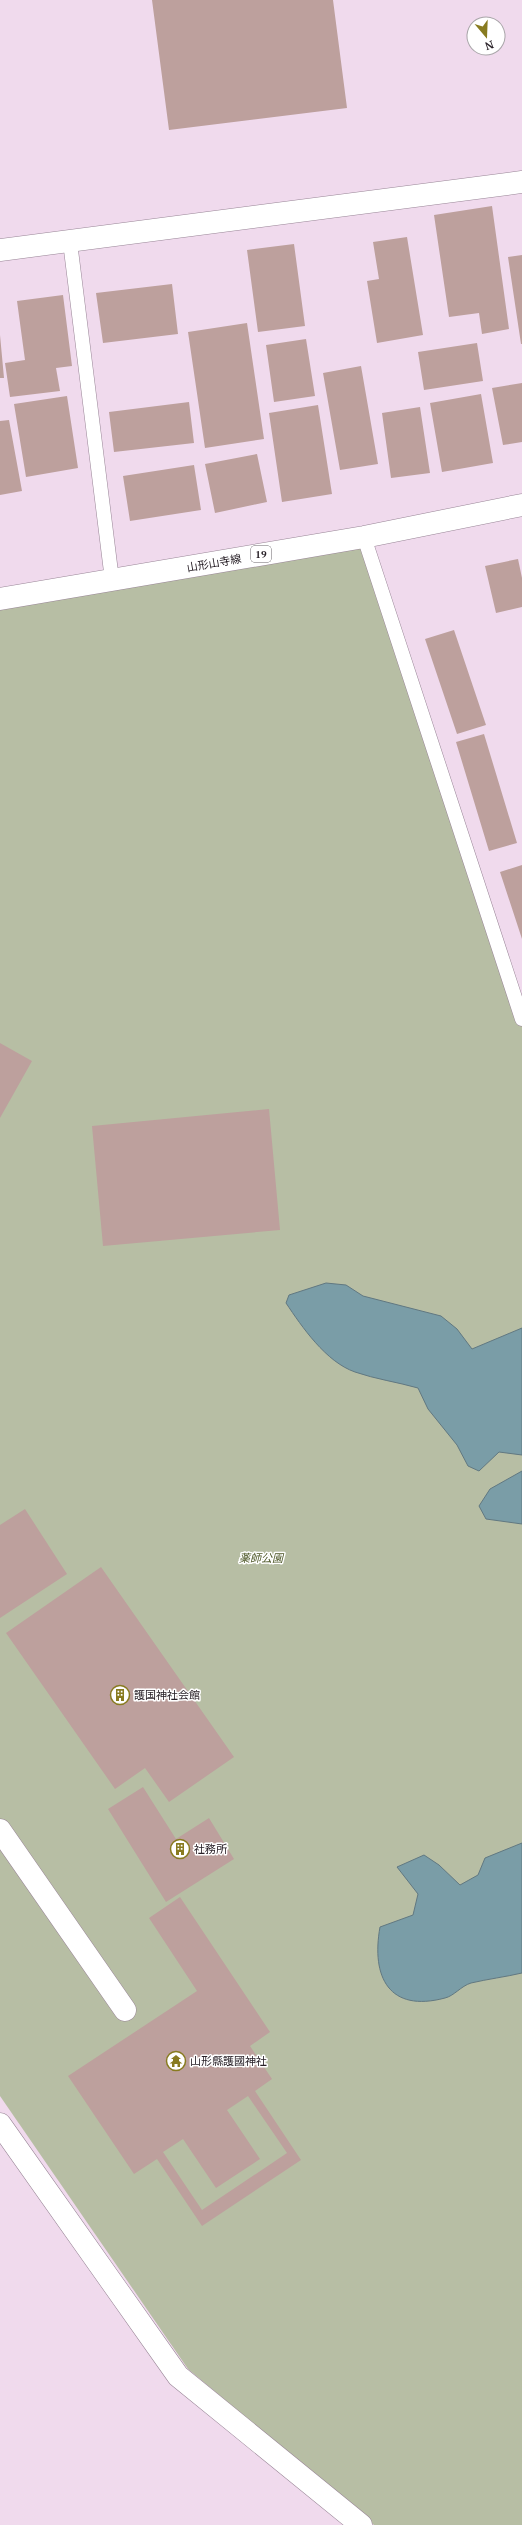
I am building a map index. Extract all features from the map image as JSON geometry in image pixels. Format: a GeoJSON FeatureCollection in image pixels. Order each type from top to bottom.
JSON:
{"type":"FeatureCollection","features":[{"type":"Feature","properties":{"kind":"street"},"geometry":{"type":"LineString","coordinates":[[0,250],[522,182]]}},
{"type":"Feature","properties":{"kind":"street","name":"山形山寺線"},"geometry":{"type":"LineString","coordinates":[[0,599],[364,537],[522,505]]}},
{"type":"Feature","properties":{"kind":"street"},"geometry":{"type":"LineString","coordinates":[[0,1830],[125,2010]]}},
{"type":"Feature","properties":{"kind":"street"},"geometry":{"type":"LineString","coordinates":[[0,2124],[178,2376],[361,2525]]}},
{"type":"Feature","properties":{"kind":"lane"},"geometry":{"type":"LineString","coordinates":[[70,242],[112,580]]}},
{"type":"Feature","properties":{"kind":"lane"},"geometry":{"type":"LineString","coordinates":[[364,537],[522,1019]]}},
{"type":"Feature","properties":{"kind":"green space","name":"薬師公園"},"geometry":{"type":"Polygon","coordinates":[[[364,537],[522,1019],[522,2525],[374,2525],[188,2369],[0,2096],[0,599],[364,537]]]}},
{"type":"Feature","properties":{"kind":"water"},"geometry":{"type":"Polygon","coordinates":[[[326,1283],[346,1285],[363,1296],[441,1316],[457,1329],[472,1349],[522,1328],[522,1455],[499,1452],[479,1471],[468,1466],[457,1445],[428,1409],[418,1388],[355,1372],[334,1360],[307,1333],[286,1303],[289,1295],[326,1283]]]}},
{"type":"Feature","properties":{"kind":"water"},"geometry":{"type":"Polygon","coordinates":[[[522,1471],[522,1524],[486,1519],[479,1506],[490,1489],[522,1471]]]}},
{"type":"Feature","properties":{"kind":"water"},"geometry":{"type":"Polygon","coordinates":[[[522,1843],[522,1973],[471,1983],[445,1998],[426,2001],[410,2000],[397,1995],[388,1987],[382,1975],[378,1961],[380,1927],[413,1915],[418,1894],[397,1867],[424,1855],[439,1865],[460,1885],[478,1875],[485,1858],[522,1843]]]}},
{"type":"Feature","properties":{"kind":"building"},"geometry":{"type":"Polygon","coordinates":[[[152,0],[333,0],[347,108],[169,130],[152,0]]]}},
{"type":"Feature","properties":{"kind":"building"},"geometry":{"type":"Polygon","coordinates":[[[492,206],[509,329],[482,334],[479,313],[449,317],[434,215],[492,206]]]}},
{"type":"Feature","properties":{"kind":"building"},"geometry":{"type":"Polygon","coordinates":[[[407,237],[423,335],[377,343],[367,281],[379,279],[373,242],[407,237]]]}},
{"type":"Feature","properties":{"kind":"building"},"geometry":{"type":"Polygon","coordinates":[[[294,244],[305,326],[258,332],[247,250],[294,244]]]}},
{"type":"Feature","properties":{"kind":"building"},"geometry":{"type":"Polygon","coordinates":[[[522,255],[522,344],[521,344],[508,257],[522,255]]]}},
{"type":"Feature","properties":{"kind":"building"},"geometry":{"type":"Polygon","coordinates":[[[172,284],[178,334],[103,343],[96,293],[172,284]]]}},
{"type":"Feature","properties":{"kind":"building"},"geometry":{"type":"Polygon","coordinates":[[[63,295],[72,366],[56,368],[60,391],[10,397],[5,363],[25,360],[17,301],[63,295]]]}},
{"type":"Feature","properties":{"kind":"building"},"geometry":{"type":"Polygon","coordinates":[[[247,323],[264,439],[205,448],[188,332],[247,323]]]}},
{"type":"Feature","properties":{"kind":"building"},"geometry":{"type":"Polygon","coordinates":[[[0,335],[4,378],[0,378],[0,335]]]}},
{"type":"Feature","properties":{"kind":"building"},"geometry":{"type":"Polygon","coordinates":[[[306,339],[315,396],[274,402],[266,345],[306,339]]]}},
{"type":"Feature","properties":{"kind":"building"},"geometry":{"type":"Polygon","coordinates":[[[477,343],[483,381],[424,390],[418,352],[477,343]]]}},
{"type":"Feature","properties":{"kind":"building"},"geometry":{"type":"Polygon","coordinates":[[[361,366],[378,464],[340,470],[323,373],[361,366]]]}},
{"type":"Feature","properties":{"kind":"building"},"geometry":{"type":"Polygon","coordinates":[[[522,383],[522,442],[503,445],[492,388],[522,383]]]}},
{"type":"Feature","properties":{"kind":"building"},"geometry":{"type":"Polygon","coordinates":[[[481,394],[493,463],[442,472],[430,403],[481,394]]]}},
{"type":"Feature","properties":{"kind":"building"},"geometry":{"type":"Polygon","coordinates":[[[67,396],[78,468],[26,477],[14,404],[67,396]]]}},
{"type":"Feature","properties":{"kind":"building"},"geometry":{"type":"Polygon","coordinates":[[[189,402],[194,443],[114,452],[109,412],[189,402]]]}},
{"type":"Feature","properties":{"kind":"building"},"geometry":{"type":"Polygon","coordinates":[[[318,405],[332,494],[282,502],[269,413],[318,405]]]}},
{"type":"Feature","properties":{"kind":"building"},"geometry":{"type":"Polygon","coordinates":[[[420,407],[430,473],[391,478],[382,413],[420,407]]]}},
{"type":"Feature","properties":{"kind":"building"},"geometry":{"type":"Polygon","coordinates":[[[9,420],[22,491],[0,495],[0,421],[9,420]]]}},
{"type":"Feature","properties":{"kind":"building"},"geometry":{"type":"Polygon","coordinates":[[[257,454],[267,502],[215,513],[205,464],[257,454]]]}},
{"type":"Feature","properties":{"kind":"building"},"geometry":{"type":"Polygon","coordinates":[[[194,465],[201,510],[130,521],[123,476],[194,465]]]}},
{"type":"Feature","properties":{"kind":"building"},"geometry":{"type":"Polygon","coordinates":[[[518,559],[522,578],[522,607],[496,613],[485,566],[518,559]]]}},
{"type":"Feature","properties":{"kind":"building"},"geometry":{"type":"Polygon","coordinates":[[[454,630],[486,725],[457,734],[425,639],[454,630]]]}},
{"type":"Feature","properties":{"kind":"building"},"geometry":{"type":"Polygon","coordinates":[[[484,734],[517,843],[489,851],[456,742],[484,734]]]}},
{"type":"Feature","properties":{"kind":"building"},"geometry":{"type":"Polygon","coordinates":[[[522,865],[522,939],[500,872],[522,865]]]}},
{"type":"Feature","properties":{"kind":"building"},"geometry":{"type":"Polygon","coordinates":[[[0,1043],[32,1061],[0,1118],[0,1043]]]}},
{"type":"Feature","properties":{"kind":"building"},"geometry":{"type":"Polygon","coordinates":[[[269,1109],[280,1230],[103,1246],[92,1126],[269,1109]]]}},
{"type":"Feature","properties":{"kind":"building"},"geometry":{"type":"Polygon","coordinates":[[[25,1509],[67,1574],[0,1618],[0,1525],[25,1509]]]}},
{"type":"Feature","properties":{"kind":"building","name":"護国神社会館"},"geometry":{"type":"Polygon","coordinates":[[[101,1567],[234,1757],[169,1802],[145,1768],[115,1789],[6,1633],[101,1567]]]}},
{"type":"Feature","properties":{"kind":"building","name":"社務所"},"geometry":{"type":"Polygon","coordinates":[[[143,1787],[176,1839],[209,1818],[234,1859],[166,1902],[108,1809],[143,1787]]]}},
{"type":"Feature","properties":{"kind":"building","name":"山形縣護國神社"},"geometry":{"type":"Polygon","coordinates":[[[180,1897],[270,2032],[250,2046],[272,2079],[255,2091],[301,2160],[202,2226],[157,2159],[134,2174],[68,2076],[197,1991],[149,1918],[180,1897]],[[248,2096],[227,2110],[260,2159],[216,2188],[183,2139],[163,2152],[202,2210],[287,2153],[248,2096]]]}},
{"type":"Feature","properties":{"kind":"place","name":"護国神社会館"},"geometry":{"type":"Point","coordinates":[120,1695]}},
{"type":"Feature","properties":{"kind":"place","name":"社務所"},"geometry":{"type":"Point","coordinates":[180,1849]}},
{"type":"Feature","properties":{"kind":"place","name":"山形縣護國神社"},"geometry":{"type":"Point","coordinates":[176,2061]}}]}
